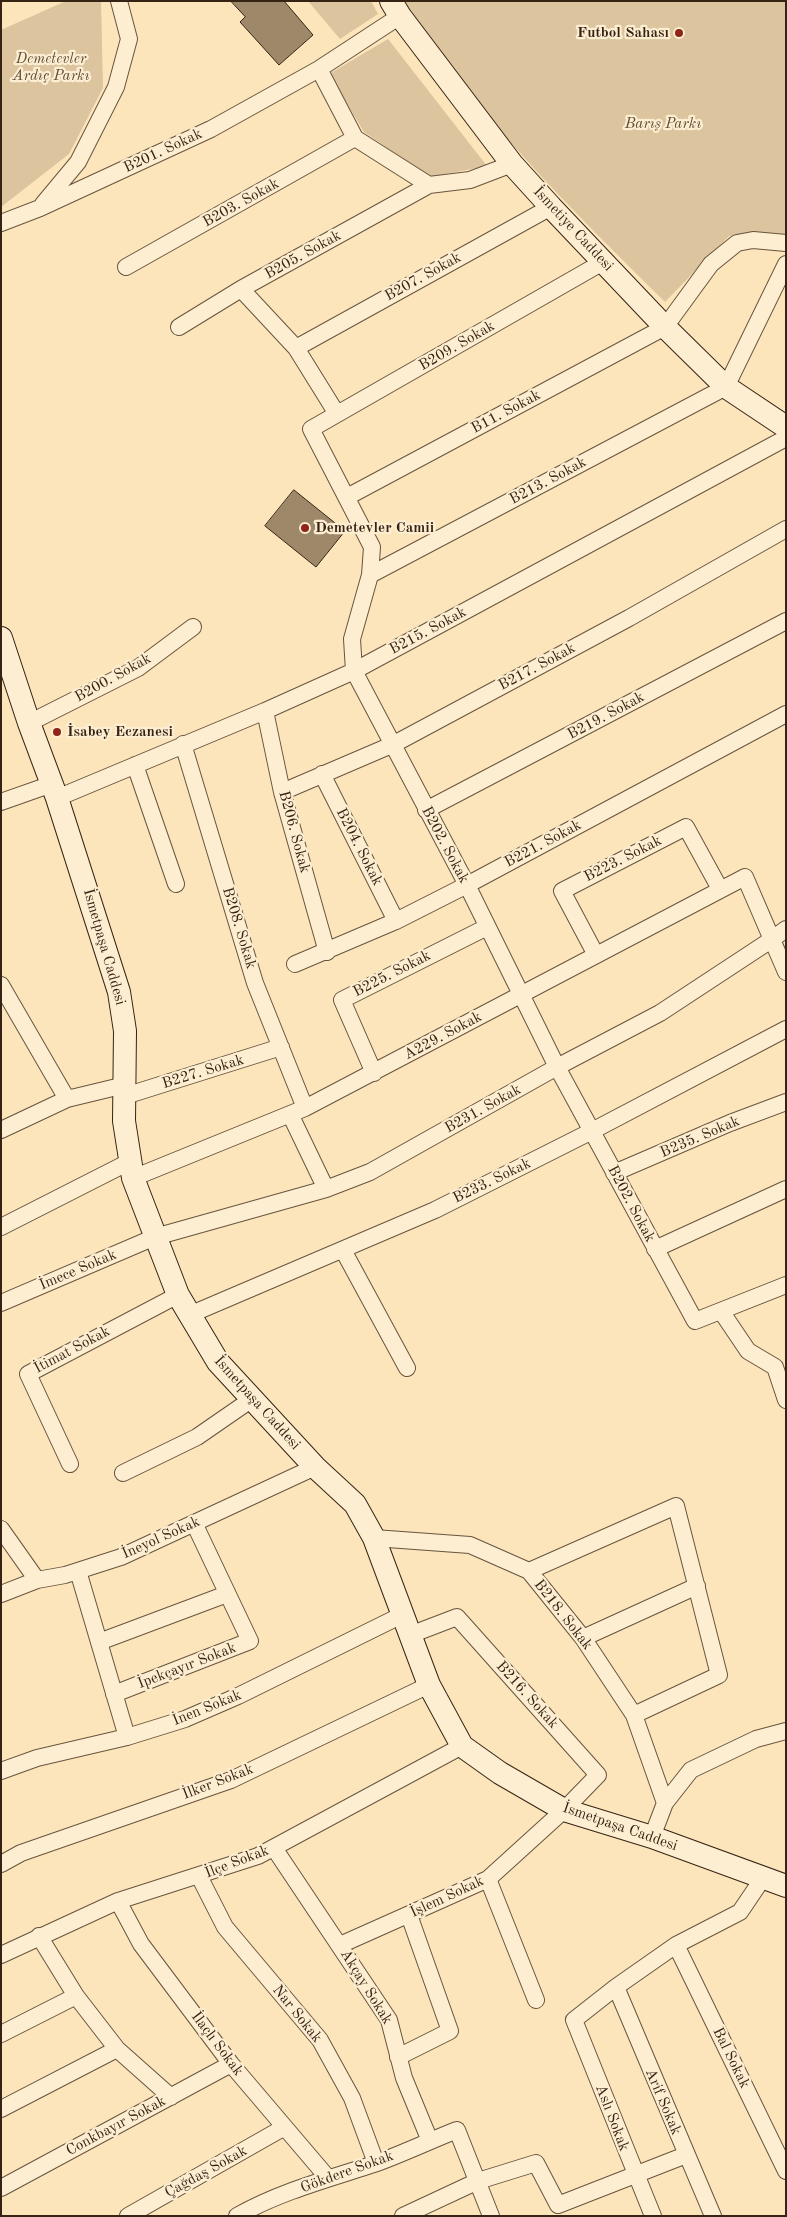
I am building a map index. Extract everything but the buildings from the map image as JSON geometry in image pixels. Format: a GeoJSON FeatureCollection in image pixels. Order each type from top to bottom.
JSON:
{"type":"FeatureCollection","features":[{"type":"Feature","properties":{"kind":"main road","name":"İsmetiye Caddesi"},"geometry":{"type":"LineString","coordinates":[[396,9],[512,164],[551,207],[665,327],[726,387],[786,427]]}},
{"type":"Feature","properties":{"kind":"main road","name":"İsmetpaşa Caddesi"},"geometry":{"type":"LineString","coordinates":[[1,638],[5,662],[55,791],[119,992],[125,1031],[124,1120],[131,1170],[178,1294],[218,1362],[315,1467],[354,1504],[374,1538],[429,1685],[462,1746],[500,1773],[564,1810],[652,1837],[786,1886]]}},
{"type":"Feature","properties":{"kind":"street"},"geometry":{"type":"LineString","coordinates":[[40,208],[78,162],[116,87],[129,39],[119,1]]}},
{"type":"Feature","properties":{"kind":"street","name":"B201. Sokak"},"geometry":{"type":"LineString","coordinates":[[1,223],[40,208],[211,129],[319,68],[396,9]]}},
{"type":"Feature","properties":{"kind":"street"},"geometry":{"type":"LineString","coordinates":[[319,68],[356,138],[429,185],[470,180],[512,164]]}},
{"type":"Feature","properties":{"kind":"street","name":"B203. Sokak"},"geometry":{"type":"LineString","coordinates":[[126,267],[356,138]]}},
{"type":"Feature","properties":{"kind":"street","name":"B205. Sokak"},"geometry":{"type":"LineString","coordinates":[[179,327],[241,289],[429,185]]}},
{"type":"Feature","properties":{"kind":"street","name":"B207. Sokak"},"geometry":{"type":"LineString","coordinates":[[296,348],[551,207]]}},
{"type":"Feature","properties":{"kind":"street"},"geometry":{"type":"LineString","coordinates":[[665,327],[710,264],[737,243],[754,240],[786,243]]}},
{"type":"Feature","properties":{"kind":"street","name":"B209. Sokak"},"geometry":{"type":"LineString","coordinates":[[310,429],[603,262]]}},
{"type":"Feature","properties":{"kind":"street"},"geometry":{"type":"LineString","coordinates":[[726,387],[786,264]]}},
{"type":"Feature","properties":{"kind":"street"},"geometry":{"type":"LineString","coordinates":[[241,289],[296,348],[337,414]]}},
{"type":"Feature","properties":{"kind":"street","name":"B11. Sokak"},"geometry":{"type":"LineString","coordinates":[[347,497],[665,327]]}},
{"type":"Feature","properties":{"kind":"street","name":"B213. Sokak"},"geometry":{"type":"LineString","coordinates":[[370,575],[726,387]]}},
{"type":"Feature","properties":{"kind":"street","name":"B202. Sokak"},"geometry":{"type":"LineString","coordinates":[[310,429],[372,547],[370,575],[352,638],[354,671],[467,885],[557,1067],[695,1321],[721,1311]]}},
{"type":"Feature","properties":{"kind":"street","name":"B215. Sokak"},"geometry":{"type":"LineString","coordinates":[[1,802],[55,791],[135,764],[265,711],[354,671],[786,438]]}},
{"type":"Feature","properties":{"kind":"street","name":"B217. Sokak"},"geometry":{"type":"LineString","coordinates":[[282,792],[394,744],[628,618],[786,529]]}},
{"type":"Feature","properties":{"kind":"street","name":"B219. Sokak"},"geometry":{"type":"LineString","coordinates":[[426,810],[786,621]]}},
{"type":"Feature","properties":{"kind":"street","name":"B200. Sokak"},"geometry":{"type":"LineString","coordinates":[[29,723],[138,668],[193,627]]}},
{"type":"Feature","properties":{"kind":"street","name":"B206. Sokak"},"geometry":{"type":"LineString","coordinates":[[265,711],[282,792],[327,952]]}},
{"type":"Feature","properties":{"kind":"street","name":"B221. Sokak"},"geometry":{"type":"LineString","coordinates":[[295,964],[396,921],[467,885],[786,714]]}},
{"type":"Feature","properties":{"kind":"street","name":"B208. Sokak"},"geometry":{"type":"LineString","coordinates":[[183,744],[255,983],[305,1108]]}},
{"type":"Feature","properties":{"kind":"street"},"geometry":{"type":"LineString","coordinates":[[135,764],[176,884]]}},
{"type":"Feature","properties":{"kind":"street","name":"B204. Sokak"},"geometry":{"type":"LineString","coordinates":[[322,774],[396,921]]}},
{"type":"Feature","properties":{"kind":"street","name":"B223. Sokak"},"geometry":{"type":"LineString","coordinates":[[596,955],[562,891],[686,826],[720,889]]}},
{"type":"Feature","properties":{"kind":"street","name":"A229. Sokak"},"geometry":{"type":"LineString","coordinates":[[1,1227],[131,1170],[305,1108],[745,877],[771,940]]}},
{"type":"Feature","properties":{"kind":"street","name":"B225. Sokak"},"geometry":{"type":"LineString","coordinates":[[374,1073],[342,1000],[488,927]]}},
{"type":"Feature","properties":{"kind":"street","name":"B231. Sokak"},"geometry":{"type":"LineString","coordinates":[[155,1237],[326,1189],[370,1172],[557,1067],[660,1013],[786,929]]}},
{"type":"Feature","properties":{"kind":"street"},"geometry":{"type":"LineString","coordinates":[[771,940],[786,972]]}},
{"type":"Feature","properties":{"kind":"street"},"geometry":{"type":"LineString","coordinates":[[1,984],[66,1099]]}},
{"type":"Feature","properties":{"kind":"street","name":"B233. Sokak"},"geometry":{"type":"LineString","coordinates":[[189,1315],[435,1210],[786,1030]]}},
{"type":"Feature","properties":{"kind":"street","name":"B227. Sokak"},"geometry":{"type":"LineString","coordinates":[[1,1130],[66,1099],[125,1091],[281,1048]]}},
{"type":"Feature","properties":{"kind":"street","name":"B235. Sokak"},"geometry":{"type":"LineString","coordinates":[[614,1173],[730,1123],[786,1102]]}},
{"type":"Feature","properties":{"kind":"street"},"geometry":{"type":"LineString","coordinates":[[290,1114],[326,1189]]}},
{"type":"Feature","properties":{"kind":"street"},"geometry":{"type":"LineString","coordinates":[[655,1249],[786,1190]]}},
{"type":"Feature","properties":{"kind":"street","name":"İmece Sokak"},"geometry":{"type":"LineString","coordinates":[[1,1303],[155,1237]]}},
{"type":"Feature","properties":{"kind":"street"},"geometry":{"type":"LineString","coordinates":[[344,1250],[408,1368]]}},
{"type":"Feature","properties":{"kind":"street"},"geometry":{"type":"LineString","coordinates":[[786,1285],[721,1311],[748,1351],[780,1363],[786,1400]]}},
{"type":"Feature","properties":{"kind":"street","name":"İtimat Sokak"},"geometry":{"type":"LineString","coordinates":[[70,1464],[28,1374],[178,1294]]}},
{"type":"Feature","properties":{"kind":"street"},"geometry":{"type":"LineString","coordinates":[[122,1473],[197,1436],[252,1399]]}},
{"type":"Feature","properties":{"kind":"street","name":"İneyol Sokak"},"geometry":{"type":"LineString","coordinates":[[1,1594],[38,1580],[121,1557],[315,1467]]}},
{"type":"Feature","properties":{"kind":"street"},"geometry":{"type":"LineString","coordinates":[[529,1571],[676,1506],[719,1675],[634,1715]]}},
{"type":"Feature","properties":{"kind":"street","name":"İpekçayır Sokak"},"geometry":{"type":"LineString","coordinates":[[114,1694],[250,1642],[194,1523]]}},
{"type":"Feature","properties":{"kind":"street"},"geometry":{"type":"LineString","coordinates":[[1,1530],[38,1580]]}},
{"type":"Feature","properties":{"kind":"street","name":"B218. Sokak"},"geometry":{"type":"LineString","coordinates":[[374,1538],[470,1545],[529,1571],[584,1638],[634,1715],[665,1803]]}},
{"type":"Feature","properties":{"kind":"street"},"geometry":{"type":"LineString","coordinates":[[78,1570],[126,1737]]}},
{"type":"Feature","properties":{"kind":"street"},"geometry":{"type":"LineString","coordinates":[[584,1638],[697,1586]]}},
{"type":"Feature","properties":{"kind":"street"},"geometry":{"type":"LineString","coordinates":[[99,1642],[228,1594]]}},
{"type":"Feature","properties":{"kind":"street","name":"B216. Sokak"},"geometry":{"type":"LineString","coordinates":[[406,1625],[457,1616],[598,1775],[564,1810]]}},
{"type":"Feature","properties":{"kind":"street","name":"İnen Sokak"},"geometry":{"type":"LineString","coordinates":[[1,1771],[37,1758],[126,1737],[185,1718],[406,1625]]}},
{"type":"Feature","properties":{"kind":"street","name":"İlker Sokak"},"geometry":{"type":"LineString","coordinates":[[1,1864],[22,1853],[231,1780],[429,1685]]}},
{"type":"Feature","properties":{"kind":"street"},"geometry":{"type":"LineString","coordinates":[[652,1837],[665,1803],[691,1770],[756,1739],[786,1731]]}},
{"type":"Feature","properties":{"kind":"street","name":"İlçe Sokak"},"geometry":{"type":"LineString","coordinates":[[1,1955],[118,1901],[258,1856],[462,1746]]}},
{"type":"Feature","properties":{"kind":"street","name":"İşlem Sokak"},"geometry":{"type":"LineString","coordinates":[[340,1945],[488,1879],[564,1810]]}},
{"type":"Feature","properties":{"kind":"street","name":"Akçay Sokak"},"geometry":{"type":"LineString","coordinates":[[274,1848],[389,2020],[404,2078],[430,2141]]}},
{"type":"Feature","properties":{"kind":"street","name":"Nar Sokak"},"geometry":{"type":"LineString","coordinates":[[200,1876],[225,1927],[320,2040],[352,2098],[376,2163]]}},
{"type":"Feature","properties":{"kind":"street"},"geometry":{"type":"LineString","coordinates":[[616,1987],[676,1945],[740,1912],[763,1878]]}},
{"type":"Feature","properties":{"kind":"street"},"geometry":{"type":"LineString","coordinates":[[488,1879],[536,2000]]}},
{"type":"Feature","properties":{"kind":"street","name":"İlaçlı Sokak"},"geometry":{"type":"LineString","coordinates":[[118,1901],[141,1944],[231,2064],[328,2178]]}},
{"type":"Feature","properties":{"kind":"street"},"geometry":{"type":"LineString","coordinates":[[398,2057],[450,2031],[409,1915]]}},
{"type":"Feature","properties":{"kind":"street"},"geometry":{"type":"LineString","coordinates":[[39,1936],[76,1996],[118,2049],[171,2098]]}},
{"type":"Feature","properties":{"kind":"street","name":"Bal Sokak"},"geometry":{"type":"LineString","coordinates":[[676,1945],[786,2171]]}},
{"type":"Feature","properties":{"kind":"street","name":"Aslı Sokak"},"geometry":{"type":"LineString","coordinates":[[616,1987],[574,2020],[653,2216]]}},
{"type":"Feature","properties":{"kind":"street","name":"Arif Sokak"},"geometry":{"type":"LineString","coordinates":[[616,1987],[713,2216]]}},
{"type":"Feature","properties":{"kind":"street"},"geometry":{"type":"LineString","coordinates":[[1,2034],[76,1996]]}},
{"type":"Feature","properties":{"kind":"street"},"geometry":{"type":"LineString","coordinates":[[1,2109],[118,2049]]}},
{"type":"Feature","properties":{"kind":"street","name":"Conkbayır Sokak"},"geometry":{"type":"LineString","coordinates":[[1,2188],[231,2064]]}},
{"type":"Feature","properties":{"kind":"street","name":"Çağdaş Sokak"},"geometry":{"type":"LineString","coordinates":[[128,2216],[284,2128]]}},
{"type":"Feature","properties":{"kind":"street","name":"Gökdere Sokak"},"geometry":{"type":"LineString","coordinates":[[237,2216],[251,2208],[328,2178],[376,2163],[457,2130],[478,2181]]}},
{"type":"Feature","properties":{"kind":"street"},"geometry":{"type":"LineString","coordinates":[[404,2216],[478,2181],[536,2163],[560,2210],[635,2175],[686,2155]]}},
{"type":"Feature","properties":{"kind":"street"},"geometry":{"type":"LineString","coordinates":[[478,2181],[491,2216]]}},
{"type":"Feature","properties":{"kind":"green space","name":"Demetevler Ardıç Parkı"},"geometry":{"type":"Polygon","coordinates":[[[66,1],[101,1],[103,88],[69,154],[1,207],[1,30],[66,1]]]}},
{"type":"Feature","properties":{"kind":"green space"},"geometry":{"type":"Polygon","coordinates":[[[308,1],[371,1],[378,14],[340,39],[308,1]]]}},
{"type":"Feature","properties":{"kind":"green space","name":"Barış Parkı"},"geometry":{"type":"Polygon","coordinates":[[[404,1],[786,1],[786,236],[772,234],[729,236],[665,302],[594,232],[493,121],[431,43],[404,1]]]}},
{"type":"Feature","properties":{"kind":"green space"},"geometry":{"type":"Polygon","coordinates":[[[388,39],[487,166],[430,177],[364,132],[329,74],[388,39]]]}},
{"type":"Feature","properties":{"kind":"place","name":"Futbol Sahası"},"geometry":{"type":"Point","coordinates":[679,33]}},
{"type":"Feature","properties":{"kind":"place","name":"Demetevler Camii"},"geometry":{"type":"Point","coordinates":[305,528]}},
{"type":"Feature","properties":{"kind":"place","name":"İsabey Eczanesi"},"geometry":{"type":"Point","coordinates":[57,732]}}]}
